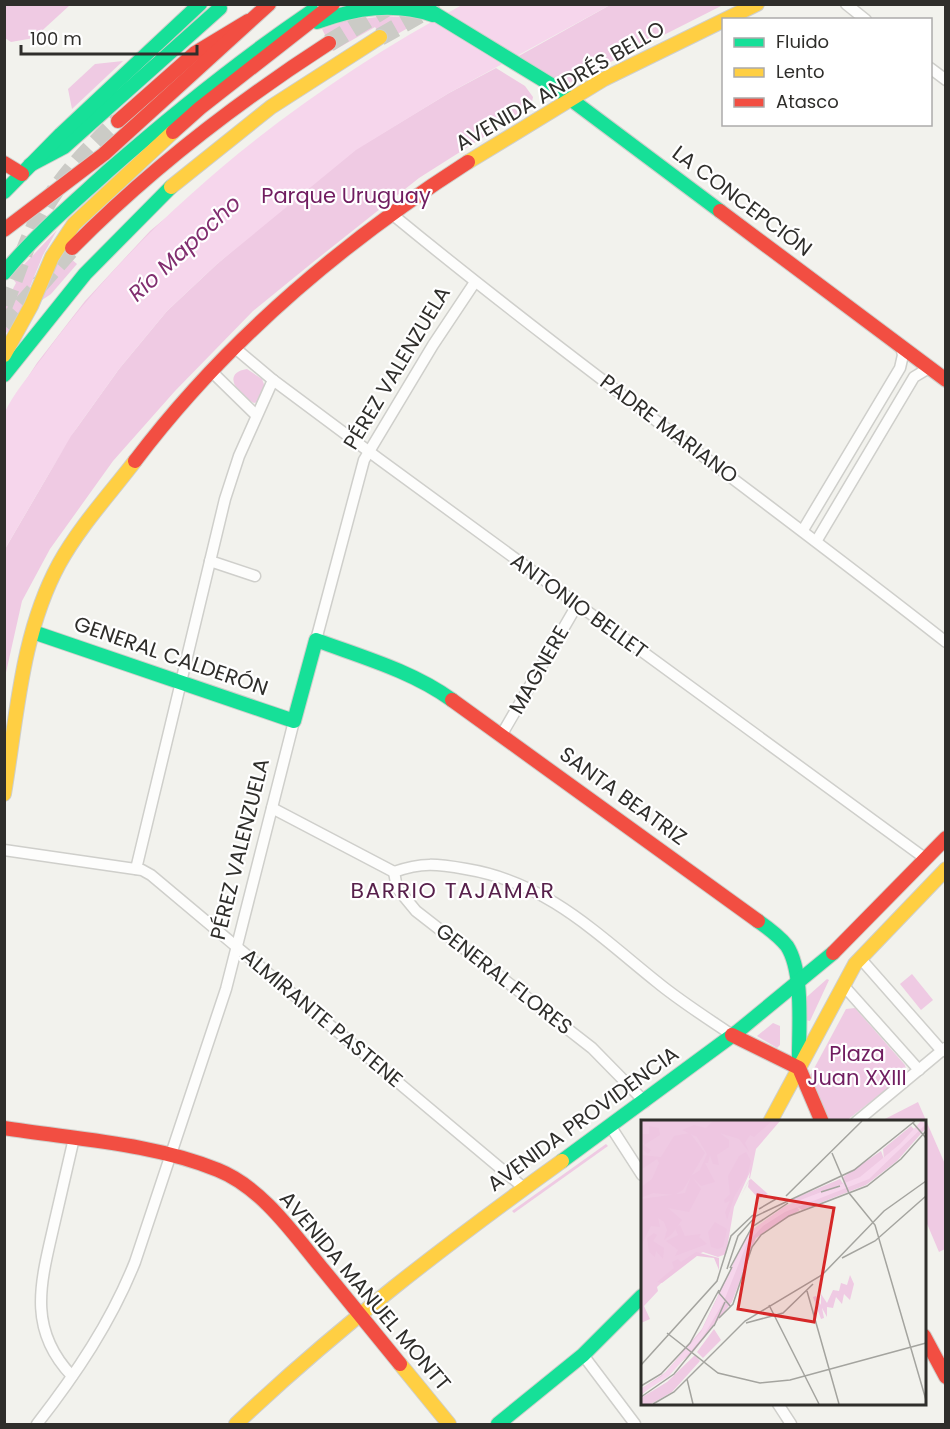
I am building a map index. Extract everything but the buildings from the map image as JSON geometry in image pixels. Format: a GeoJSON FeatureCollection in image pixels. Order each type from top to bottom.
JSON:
{"type":"FeatureCollection","features":[{"type":"Feature","properties":{"kind":"main road"},"geometry":{"type":"LineString","coordinates":[[4,192],[200,4]]}},
{"type":"Feature","properties":{"kind":"main road"},"geometry":{"type":"LineString","coordinates":[[246,4],[249,21]]}},
{"type":"Feature","properties":{"kind":"main road"},"geometry":{"type":"LineString","coordinates":[[4,230],[104,154],[269,4]]}},
{"type":"Feature","properties":{"kind":"main road"},"geometry":{"type":"LineString","coordinates":[[4,273],[61,214],[189,100],[257,48],[323,4]]}},
{"type":"Feature","properties":{"kind":"main road"},"geometry":{"type":"LineString","coordinates":[[4,355],[27,315],[52,256],[74,224],[200,108],[310,25],[333,4]]}},
{"type":"Feature","properties":{"kind":"main road","name":"AVENIDA ANDRÉS BELLO"},"geometry":{"type":"LineString","coordinates":[[728,18],[757,4]]}},
{"type":"Feature","properties":{"kind":"main road","name":"LA CONCEPCIÓN"},"geometry":{"type":"LineString","coordinates":[[310,25],[345,14],[393,6],[431,12],[572,99],[945,380]]}},
{"type":"Feature","properties":{"kind":"main road"},"geometry":{"type":"LineString","coordinates":[[4,163],[26,169],[64,147],[220,8]]}},
{"type":"Feature","properties":{"kind":"main road"},"geometry":{"type":"LineString","coordinates":[[118,121],[184,60],[215,39],[249,21]]}},
{"type":"Feature","properties":{"kind":"main road","name":"AVENIDA ANDRÉS BELLO"},"geometry":{"type":"LineString","coordinates":[[4,794],[33,632],[52,579],[78,533],[166,421],[211,371],[328,266],[393,215],[484,153],[572,99],[722,21]]}},
{"type":"Feature","properties":{"kind":"main road"},"geometry":{"type":"LineString","coordinates":[[4,375],[76,282],[176,181],[246,124],[307,82],[380,37]]}},
{"type":"Feature","properties":{"kind":"main road"},"geometry":{"type":"LineString","coordinates":[[72,248],[117,203],[194,136],[281,73],[329,43]]}},
{"type":"Feature","properties":{"kind":"main road","name":"GENERAL CALDERÓN"},"geometry":{"type":"LineString","coordinates":[[33,632],[294,721]]}},
{"type":"Feature","properties":{"kind":"main road","name":"PÉREZ VALENZUELA"},"geometry":{"type":"LineString","coordinates":[[294,721],[316,640]]}},
{"type":"Feature","properties":{"kind":"main road","name":"SANTA BEATRIZ"},"geometry":{"type":"LineString","coordinates":[[316,640],[386,665],[436,688],[777,937],[791,953],[796,985],[799,1068]]}},
{"type":"Feature","properties":{"kind":"main road","name":"AVENIDA PROVIDENCIA"},"geometry":{"type":"LineString","coordinates":[[236,1425],[358,1312],[524,1188],[645,1102],[796,985],[839,947],[945,838]]}},
{"type":"Feature","properties":{"kind":"main road"},"geometry":{"type":"LineString","coordinates":[[771,1120],[843,985],[860,958],[945,869]]}},
{"type":"Feature","properties":{"kind":"main road"},"geometry":{"type":"LineString","coordinates":[[732,1035],[799,1068],[821,1120]]}},
{"type":"Feature","properties":{"kind":"main road","name":"AVENIDA MANUEL MONTT"},"geometry":{"type":"LineString","coordinates":[[4,1128],[172,1154],[219,1170],[255,1194],[296,1237],[449,1425]]}},
{"type":"Feature","properties":{"kind":"main road"},"geometry":{"type":"LineString","coordinates":[[498,1425],[583,1355],[641,1297]]}},
{"type":"Feature","properties":{"kind":"main road"},"geometry":{"type":"LineString","coordinates":[[926,1340],[945,1377]]}},
{"type":"Feature","properties":{"kind":"street"},"geometry":{"type":"LineString","coordinates":[[846,4],[864,18]]}},
{"type":"Feature","properties":{"kind":"street"},"geometry":{"type":"LineString","coordinates":[[932,70],[945,80]]}},
{"type":"Feature","properties":{"kind":"street","name":"PADRE MARIANO"},"geometry":{"type":"LineString","coordinates":[[393,215],[475,282],[817,540],[945,642]]}},
{"type":"Feature","properties":{"kind":"street","name":"PÉREZ VALENZUELA"},"geometry":{"type":"LineString","coordinates":[[316,640],[360,469],[368,451],[475,282]]}},
{"type":"Feature","properties":{"kind":"street"},"geometry":{"type":"LineString","coordinates":[[803,530],[902,362],[901,347]]}},
{"type":"Feature","properties":{"kind":"street","name":"ANTONIO BELLET"},"geometry":{"type":"LineString","coordinates":[[235,348],[273,380],[576,605],[926,859]]}},
{"type":"Feature","properties":{"kind":"street"},"geometry":{"type":"LineString","coordinates":[[817,540],[904,393],[918,372],[929,368]]}},
{"type":"Feature","properties":{"kind":"street"},"geometry":{"type":"LineString","coordinates":[[211,371],[256,415]]}},
{"type":"Feature","properties":{"kind":"street"},"geometry":{"type":"LineString","coordinates":[[136,869],[231,479],[256,415],[273,380]]}},
{"type":"Feature","properties":{"kind":"street"},"geometry":{"type":"LineString","coordinates":[[890,384],[901,382],[904,393]]}},
{"type":"Feature","properties":{"kind":"street"},"geometry":{"type":"LineString","coordinates":[[210,561],[255,576]]}},
{"type":"Feature","properties":{"kind":"street","name":"MAGNERE"},"geometry":{"type":"LineString","coordinates":[[502,734],[576,605]]}},
{"type":"Feature","properties":{"kind":"street","name":"PÉREZ VALENZUELA"},"geometry":{"type":"LineString","coordinates":[[37,1425],[98,1338],[125,1286],[224,998],[294,721]]}},
{"type":"Feature","properties":{"kind":"street"},"geometry":{"type":"LineString","coordinates":[[272,808],[394,872],[415,865],[447,866],[492,873],[539,891],[562,906],[659,984],[732,1035]]}},
{"type":"Feature","properties":{"kind":"street","name":"ALMIRANTE PASTENE"},"geometry":{"type":"LineString","coordinates":[[4,850],[136,869],[151,875],[524,1188]]}},
{"type":"Feature","properties":{"kind":"street","name":"GENERAL FLORES"},"geometry":{"type":"LineString","coordinates":[[394,872],[397,888],[416,911],[592,1048],[645,1102]]}},
{"type":"Feature","properties":{"kind":"street"},"geometry":{"type":"LineString","coordinates":[[858,1120],[944,1049],[860,958]]}},
{"type":"Feature","properties":{"kind":"street"},"geometry":{"type":"LineString","coordinates":[[843,985],[919,1070]]}},
{"type":"Feature","properties":{"kind":"street"},"geometry":{"type":"LineString","coordinates":[[611,1127],[641,1172]]}},
{"type":"Feature","properties":{"kind":"street"},"geometry":{"type":"LineString","coordinates":[[72,1377],[50,1348],[43,1328],[40,1306],[45,1266],[74,1138]]}},
{"type":"Feature","properties":{"kind":"street"},"geometry":{"type":"LineString","coordinates":[[583,1355],[634,1425]]}},
{"type":"Feature","properties":{"kind":"street"},"geometry":{"type":"LineString","coordinates":[[779,1405],[791,1425]]}},
{"type":"Feature","properties":{"kind":"green space"},"geometry":{"type":"Polygon","coordinates":[[[4,5],[70,5],[34,38],[11,42],[5,38],[4,5]]]}},
{"type":"Feature","properties":{"kind":"green space"},"geometry":{"type":"Polygon","coordinates":[[[610,5],[723,5],[563,86],[517,57],[610,5]]]}},
{"type":"Feature","properties":{"kind":"green space"},"geometry":{"type":"Polygon","coordinates":[[[385,16],[400,17],[415,24],[385,41],[375,27],[333,51],[322,29],[345,21],[385,16]]]}},
{"type":"Feature","properties":{"kind":"green space"},"geometry":{"type":"Polygon","coordinates":[[[123,61],[72,109],[68,89],[95,64],[123,61]]]}},
{"type":"Feature","properties":{"kind":"green space","name":"Parque Uruguay"},"geometry":{"type":"Polygon","coordinates":[[[491,64],[363,145],[449,93],[496,68],[525,86],[533,97],[531,107],[419,178],[253,311],[175,391],[113,461],[50,549],[22,601],[5,677],[5,549],[66,444],[5,546],[5,412],[37,363],[85,301],[150,231],[283,120],[491,64]],[[323,173],[180,295],[100,388],[72,435],[119,369],[167,311],[216,265],[323,173]]]}},
{"type":"Feature","properties":{"kind":"green space"},"geometry":{"type":"Polygon","coordinates":[[[57,230],[43,255],[14,326],[5,334],[5,304],[16,283],[13,279],[15,274],[57,230]]]}},
{"type":"Feature","properties":{"kind":"green space"},"geometry":{"type":"Polygon","coordinates":[[[62,251],[77,264],[51,294],[39,302],[62,251]]]}},
{"type":"Feature","properties":{"kind":"green space"},"geometry":{"type":"Polygon","coordinates":[[[247,369],[262,379],[265,387],[258,402],[248,400],[238,390],[233,380],[239,371],[247,369]]]}},
{"type":"Feature","properties":{"kind":"green space"},"geometry":{"type":"Polygon","coordinates":[[[912,974],[933,1000],[921,1010],[900,984],[912,974]]]}},
{"type":"Feature","properties":{"kind":"green space"},"geometry":{"type":"Polygon","coordinates":[[[827,979],[829,980],[810,1021],[805,1019],[801,1002],[827,979]]]}},
{"type":"Feature","properties":{"kind":"green space","name":"Plaza Juan XXIII"},"geometry":{"type":"Polygon","coordinates":[[[855,1008],[905,1065],[907,1073],[847,1120],[829,1120],[810,1082],[810,1076],[846,1009],[855,1008]]]}},
{"type":"Feature","properties":{"kind":"green space"},"geometry":{"type":"Polygon","coordinates":[[[773,1023],[780,1026],[780,1045],[777,1048],[757,1036],[773,1023]]]}},
{"type":"Feature","properties":{"kind":"green space"},"geometry":{"type":"Polygon","coordinates":[[[918,1102],[926,1120],[883,1120],[918,1102]]]}},
{"type":"Feature","properties":{"kind":"green space"},"geometry":{"type":"Polygon","coordinates":[[[926,1120],[945,1164],[945,1249],[939,1252],[926,1221],[926,1120]]]}},
{"type":"Feature","properties":{"kind":"green space"},"geometry":{"type":"Polygon","coordinates":[[[606,1144],[608,1146],[514,1213],[512,1211],[606,1144]]]}},
{"type":"Feature","properties":{"kind":"water","name":"Río Mapocho"},"geometry":{"type":"Polygon","coordinates":[[[462,5],[610,5],[449,93],[356,150],[216,265],[167,311],[119,369],[71,436],[5,549],[5,413],[24,382],[90,298],[135,248],[184,200],[236,155],[347,74],[462,5]]]}},
{"type":"Feature","properties":{"kind":"tunnel"},"geometry":{"type":"LineString","coordinates":[[380,37],[438,4]]}},
{"type":"Feature","properties":{"kind":"tunnel"},"geometry":{"type":"LineString","coordinates":[[329,43],[391,5]]}},
{"type":"Feature","properties":{"kind":"tunnel"},"geometry":{"type":"LineString","coordinates":[[4,305],[29,239],[55,191],[74,166],[118,121]]}},
{"type":"Feature","properties":{"kind":"tunnel"},"geometry":{"type":"LineString","coordinates":[[4,325],[72,248]]}},
{"type":"Feature","properties":{"kind":"traffic: fast"},"geometry":{"type":"LineString","coordinates":[[4,192],[61,134],[200,4]]}},
{"type":"Feature","properties":{"kind":"traffic: fast"},"geometry":{"type":"LineString","coordinates":[[30,165],[64,147],[220,8]]}},
{"type":"Feature","properties":{"kind":"traffic: fast"},"geometry":{"type":"LineString","coordinates":[[317,22],[346,13],[375,8],[403,9],[433,15]]}},
{"type":"Feature","properties":{"kind":"traffic: fast"},"geometry":{"type":"LineString","coordinates":[[427,9],[553,86],[720,211]]}},
{"type":"Feature","properties":{"kind":"traffic: fast"},"geometry":{"type":"LineString","coordinates":[[4,273],[54,220],[132,150],[233,68],[312,11]]}},
{"type":"Feature","properties":{"kind":"traffic: fast"},"geometry":{"type":"LineString","coordinates":[[4,375],[85,274],[171,187]]}},
{"type":"Feature","properties":{"kind":"traffic: fast"},"geometry":{"type":"LineString","coordinates":[[33,632],[294,721],[316,640],[404,673],[452,700]]}},
{"type":"Feature","properties":{"kind":"traffic: fast"},"geometry":{"type":"LineString","coordinates":[[758,921],[784,942],[793,958],[800,1022],[799,1068]]}},
{"type":"Feature","properties":{"kind":"traffic: fast"},"geometry":{"type":"LineString","coordinates":[[562,1161],[737,1032],[833,953]]}},
{"type":"Feature","properties":{"kind":"traffic: fast"},"geometry":{"type":"LineString","coordinates":[[498,1424],[583,1355],[641,1297]]}},
{"type":"Feature","properties":{"kind":"traffic: slow"},"geometry":{"type":"LineString","coordinates":[[728,18],[757,4]]}},
{"type":"Feature","properties":{"kind":"traffic: slow"},"geometry":{"type":"LineString","coordinates":[[468,162],[604,79],[722,21]]}},
{"type":"Feature","properties":{"kind":"traffic: slow"},"geometry":{"type":"LineString","coordinates":[[171,187],[271,107],[380,37]]}},
{"type":"Feature","properties":{"kind":"traffic: slow"},"geometry":{"type":"LineString","coordinates":[[4,355],[31,306],[52,257],[74,224],[173,132]]}},
{"type":"Feature","properties":{"kind":"traffic: slow"},"geometry":{"type":"LineString","coordinates":[[4,794],[22,676],[28,647],[46,591],[76,537],[135,461]]}},
{"type":"Feature","properties":{"kind":"traffic: slow"},"geometry":{"type":"LineString","coordinates":[[771,1120],[855,964],[946,869]]}},
{"type":"Feature","properties":{"kind":"traffic: slow"},"geometry":{"type":"LineString","coordinates":[[236,1424],[394,1287],[562,1161]]}},
{"type":"Feature","properties":{"kind":"traffic: slow"},"geometry":{"type":"LineString","coordinates":[[400,1364],[449,1424]]}},
{"type":"Feature","properties":{"kind":"traffic: jam"},"geometry":{"type":"LineString","coordinates":[[4,230],[104,154],[269,4]]}},
{"type":"Feature","properties":{"kind":"traffic: jam"},"geometry":{"type":"LineString","coordinates":[[173,132],[200,108],[333,4]]}},
{"type":"Feature","properties":{"kind":"traffic: jam"},"geometry":{"type":"LineString","coordinates":[[118,121],[195,53],[248,21]]}},
{"type":"Feature","properties":{"kind":"traffic: jam"},"geometry":{"type":"LineString","coordinates":[[72,248],[132,191],[195,138],[227,113],[329,43]]}},
{"type":"Feature","properties":{"kind":"traffic: jam"},"geometry":{"type":"LineString","coordinates":[[135,461],[207,375],[288,297],[376,226],[468,162]]}},
{"type":"Feature","properties":{"kind":"traffic: jam"},"geometry":{"type":"LineString","coordinates":[[4,163],[22,174]]}},
{"type":"Feature","properties":{"kind":"traffic: jam"},"geometry":{"type":"LineString","coordinates":[[720,211],[946,380]]}},
{"type":"Feature","properties":{"kind":"traffic: jam"},"geometry":{"type":"LineString","coordinates":[[452,700],[758,921]]}},
{"type":"Feature","properties":{"kind":"traffic: jam"},"geometry":{"type":"LineString","coordinates":[[833,953],[946,838]]}},
{"type":"Feature","properties":{"kind":"traffic: jam"},"geometry":{"type":"LineString","coordinates":[[732,1035],[799,1068],[821,1120]]}},
{"type":"Feature","properties":{"kind":"traffic: jam"},"geometry":{"type":"LineString","coordinates":[[4,1128],[140,1148],[193,1161],[234,1178],[249,1188],[277,1214],[400,1364]]}},
{"type":"Feature","properties":{"kind":"traffic: jam"},"geometry":{"type":"LineString","coordinates":[[926,1340],[946,1377]]}},
{"type":"Feature","properties":{"kind":"district","name":"BARRIO TAJAMAR"},"geometry":{"type":"Point","coordinates":[453,890]}}]}
